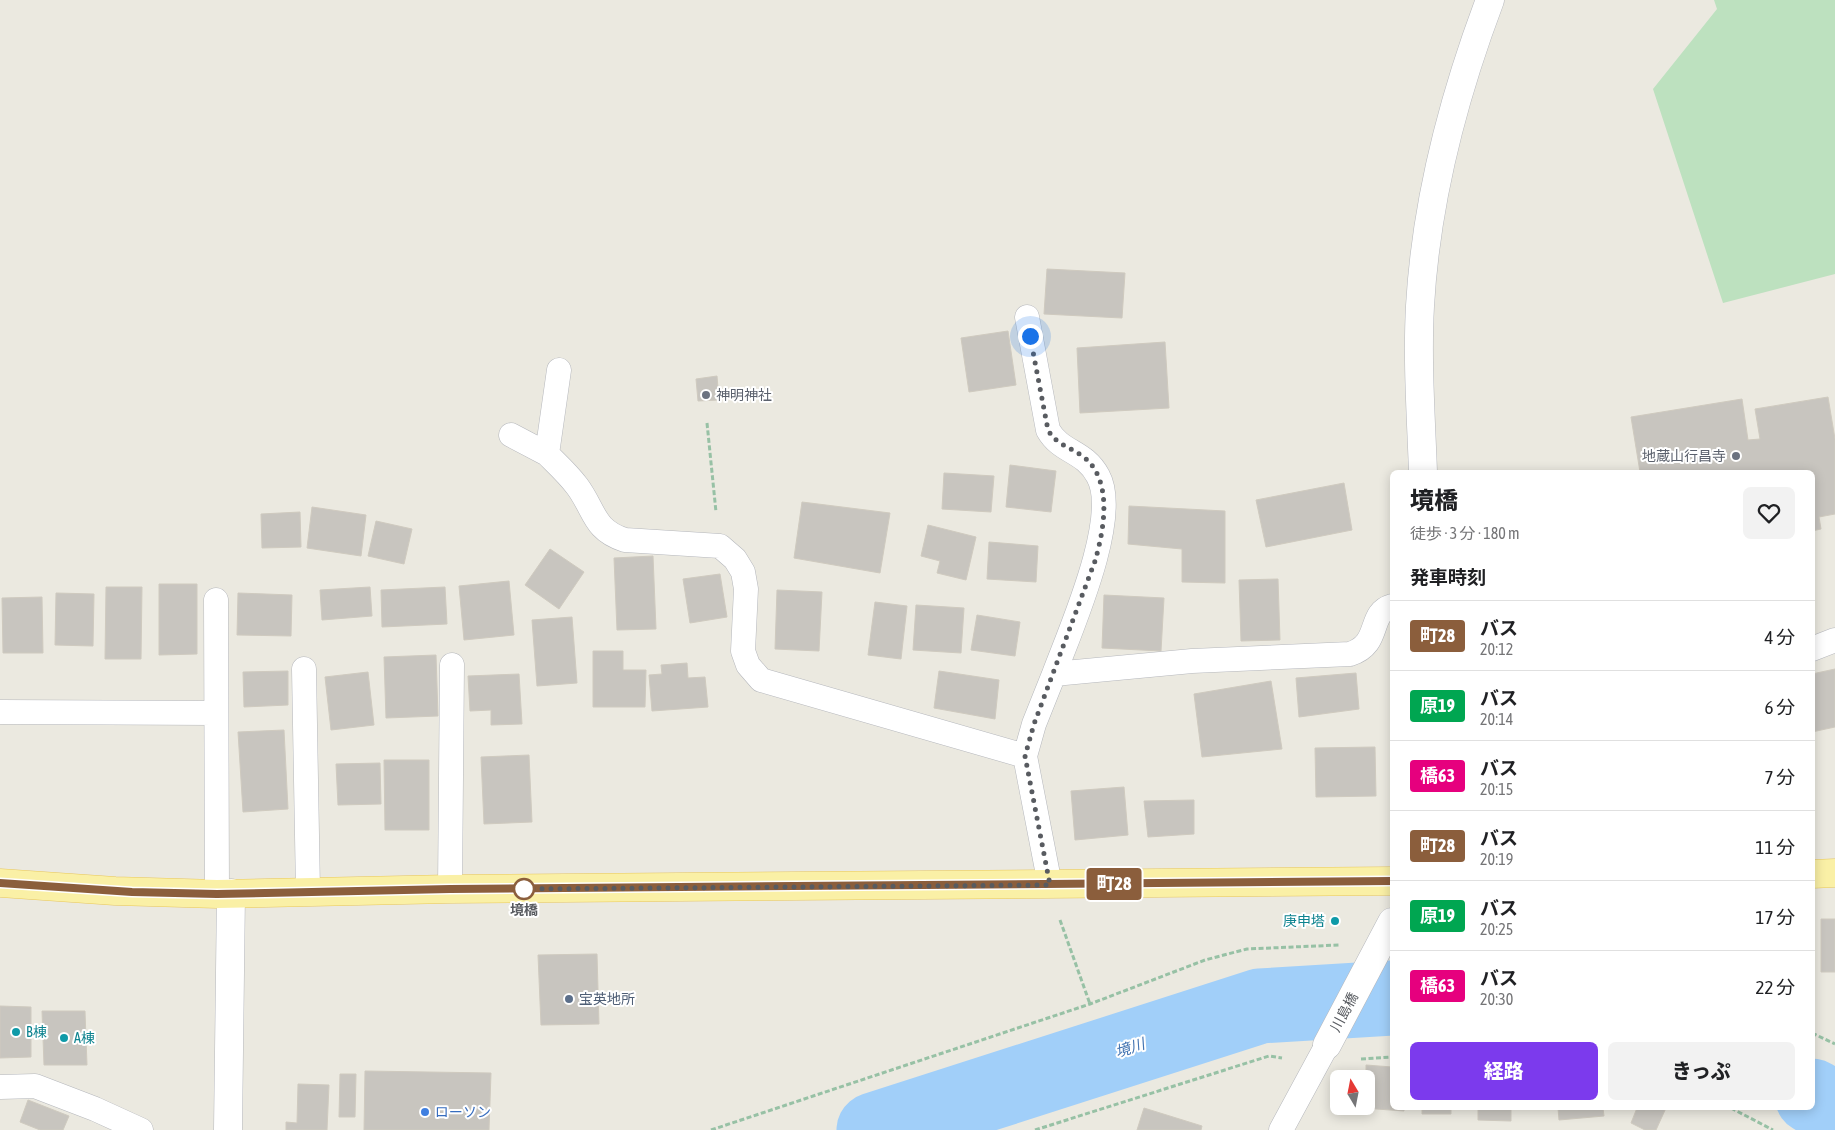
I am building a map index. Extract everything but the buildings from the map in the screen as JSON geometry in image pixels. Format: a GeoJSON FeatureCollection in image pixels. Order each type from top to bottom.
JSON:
{"type":"FeatureCollection","features":[{"type":"Feature","properties":{"kind":"main road"},"geometry":{"type":"LineString","coordinates":[[1815,874],[1835,873]]}},
{"type":"Feature","properties":{"kind":"main road"},"geometry":{"type":"LineString","coordinates":[[0,883],[125,891],[224,894],[450,889],[1054,898],[1390,881]]}},
{"type":"Feature","properties":{"kind":"street"},"geometry":{"type":"LineString","coordinates":[[1423,470],[1419,336],[1423,271],[1431,217],[1448,132],[1490,0]]}},
{"type":"Feature","properties":{"kind":"street"},"geometry":{"type":"LineString","coordinates":[[224,894],[228,1130]]}},
{"type":"Feature","properties":{"kind":"street","name":"川島橋"},"geometry":{"type":"LineString","coordinates":[[1322,1053],[1387,933]]}},
{"type":"Feature","properties":{"kind":"lane"},"geometry":{"type":"LineString","coordinates":[[1027,317],[1048,430],[1056,442],[1085,458],[1099,478],[1103,491],[1099,547],[1054,674],[1034,724],[1025,756],[1054,898]]}},
{"type":"Feature","properties":{"kind":"lane"},"geometry":{"type":"LineString","coordinates":[[547,454],[559,370]]}},
{"type":"Feature","properties":{"kind":"lane"},"geometry":{"type":"LineString","coordinates":[[511,435],[547,454],[578,487],[600,526],[611,536],[625,540],[720,546],[735,559],[743,572],[746,589],[744,651],[748,665],[761,680],[1025,756]]}},
{"type":"Feature","properties":{"kind":"lane"},"geometry":{"type":"LineString","coordinates":[[216,600],[216,713],[224,894]]}},
{"type":"Feature","properties":{"kind":"lane"},"geometry":{"type":"LineString","coordinates":[[1054,674],[1192,662],[1350,654],[1361,651],[1367,645],[1380,614],[1390,607]]}},
{"type":"Feature","properties":{"kind":"lane"},"geometry":{"type":"LineString","coordinates":[[1815,648],[1835,640]]}},
{"type":"Feature","properties":{"kind":"lane"},"geometry":{"type":"LineString","coordinates":[[450,889],[452,665]]}},
{"type":"Feature","properties":{"kind":"lane"},"geometry":{"type":"LineString","coordinates":[[304,669],[308,891]]}},
{"type":"Feature","properties":{"kind":"lane"},"geometry":{"type":"LineString","coordinates":[[0,712],[216,713]]}},
{"type":"Feature","properties":{"kind":"lane"},"geometry":{"type":"LineString","coordinates":[[1281,1130],[1322,1053]]}},
{"type":"Feature","properties":{"kind":"lane"},"geometry":{"type":"LineString","coordinates":[[0,1087],[35,1086],[141,1130]]}},
{"type":"Feature","properties":{"kind":"path"},"geometry":{"type":"LineString","coordinates":[[707,423],[720,546]]}},
{"type":"Feature","properties":{"kind":"path"},"geometry":{"type":"LineString","coordinates":[[1054,898],[1090,1004]]}},
{"type":"Feature","properties":{"kind":"path"},"geometry":{"type":"LineString","coordinates":[[711,1130],[1090,1004],[1205,960],[1248,949],[1387,933]]}},
{"type":"Feature","properties":{"kind":"path"},"geometry":{"type":"LineString","coordinates":[[1815,1035],[1835,1044]]}},
{"type":"Feature","properties":{"kind":"path"},"geometry":{"type":"LineString","coordinates":[[1035,1130],[1269,1056],[1322,1053]]}},
{"type":"Feature","properties":{"kind":"path"},"geometry":{"type":"LineString","coordinates":[[1736,1110],[1773,1130]]}},
{"type":"Feature","properties":{"kind":"green space"},"geometry":{"type":"Polygon","coordinates":[[[1714,0],[1835,0],[1835,274],[1723,303],[1653,89],[1717,9],[1714,0]]]}},
{"type":"Feature","properties":{"kind":"waterway","name":"境川"},"geometry":{"type":"LineString","coordinates":[[874,1130],[1260,1006],[1390,998]]}},
{"type":"Feature","properties":{"kind":"waterway","name":"境川"},"geometry":{"type":"LineString","coordinates":[[1815,1098],[1835,1110]]}},
{"type":"Feature","properties":{"kind":"bus line","name":"町28"},"geometry":{"type":"LineString","coordinates":[[0,883],[132,892],[217,894],[450,889],[1390,881]]}},
{"type":"Feature","properties":{"kind":"place","name":"神明神社"},"geometry":{"type":"Point","coordinates":[706,395]}},
{"type":"Feature","properties":{"kind":"place","name":"地蔵山行昌寺"},"geometry":{"type":"Point","coordinates":[1736,456]}},
{"type":"Feature","properties":{"kind":"place","name":"境橋"},"geometry":{"type":"Point","coordinates":[524,889]}},
{"type":"Feature","properties":{"kind":"place","name":"庚申塔"},"geometry":{"type":"Point","coordinates":[1335,921]}},
{"type":"Feature","properties":{"kind":"place","name":"宝英地所"},"geometry":{"type":"Point","coordinates":[569,999]}},
{"type":"Feature","properties":{"kind":"place","name":"B棟"},"geometry":{"type":"Point","coordinates":[16,1032]}},
{"type":"Feature","properties":{"kind":"place","name":"A棟"},"geometry":{"type":"Point","coordinates":[64,1038]}},
{"type":"Feature","properties":{"kind":"place","name":"ローソン"},"geometry":{"type":"Point","coordinates":[425,1112]}},
{"type":"Feature","properties":{"kind":"route"},"geometry":{"type":"LineString","coordinates":[[524,889],[1050,885],[1025,756],[1034,724],[1095,561],[1099,547],[1103,491],[1099,478],[1085,458],[1056,442],[1048,430],[1030,336]]}}]}
